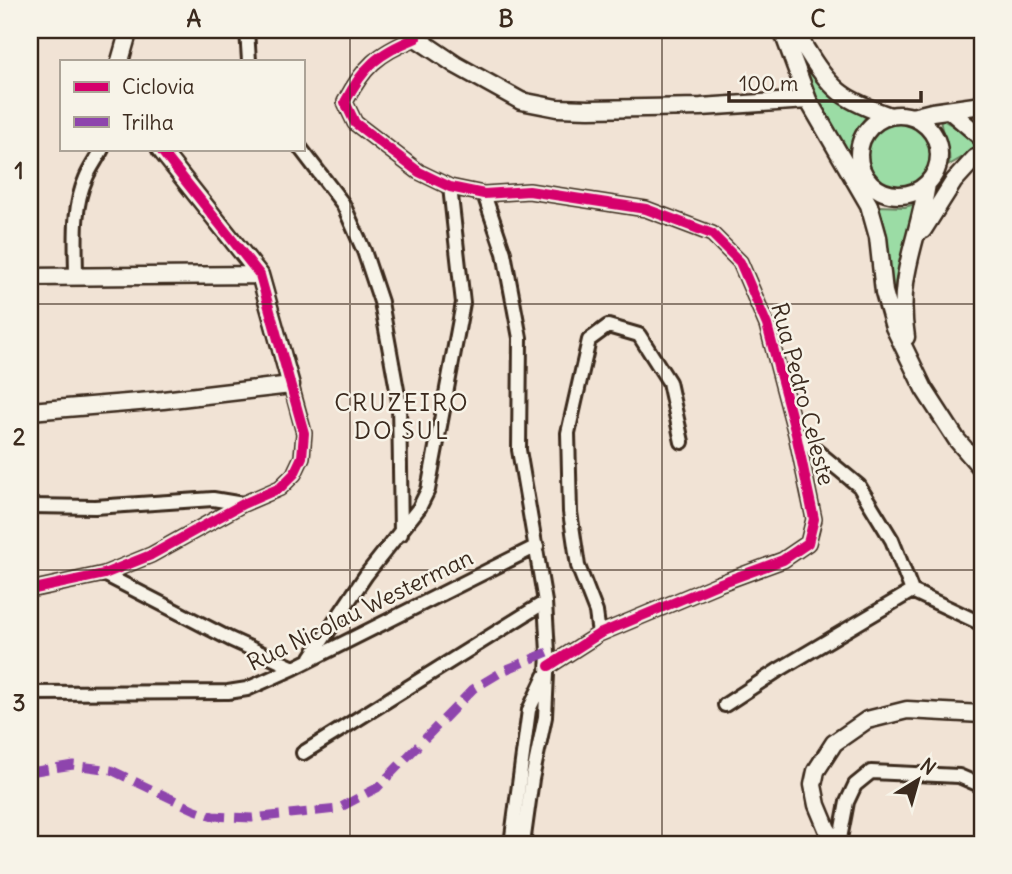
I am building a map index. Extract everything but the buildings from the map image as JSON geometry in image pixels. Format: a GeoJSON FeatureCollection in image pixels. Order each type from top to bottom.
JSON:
{"type":"FeatureCollection","features":[{"type":"Feature","properties":{"kind":"street"},"geometry":{"type":"LineString","coordinates":[[120,60],[128,33],[132,30]]}},
{"type":"Feature","properties":{"kind":"street"},"geometry":{"type":"LineString","coordinates":[[247,30],[248,60]]}},
{"type":"Feature","properties":{"kind":"street"},"geometry":{"type":"LineString","coordinates":[[782,30],[808,100],[869,205]]}},
{"type":"Feature","properties":{"kind":"street"},"geometry":{"type":"LineString","coordinates":[[797,30],[822,76],[854,103],[890,116],[912,117],[982,106]]}},
{"type":"Feature","properties":{"kind":"street"},"geometry":{"type":"LineString","coordinates":[[412,34],[456,65],[521,102],[557,108],[701,107],[808,100]]}},
{"type":"Feature","properties":{"kind":"street","name":"Rua Pedro Celeste"},"geometry":{"type":"LineString","coordinates":[[412,34],[360,74],[345,102],[355,123],[419,172],[450,187],[484,194],[529,191],[646,209],[712,234],[740,262],[756,299],[766,325],[796,433],[814,519],[808,543],[783,560],[718,584],[600,634],[548,670]]}},
{"type":"Feature","properties":{"kind":"street"},"geometry":{"type":"LineString","coordinates":[[822,76],[857,97],[871,102],[909,111],[932,112]]}},
{"type":"Feature","properties":{"kind":"street"},"geometry":{"type":"LineString","coordinates":[[949,110],[982,138]]}},
{"type":"Feature","properties":{"kind":"street"},"geometry":{"type":"LineString","coordinates":[[890,116],[878,120],[868,129],[861,140],[859,152],[878,237],[884,292],[894,327],[924,389],[957,440],[982,469]]}},
{"type":"Feature","properties":{"kind":"street"},"geometry":{"type":"LineString","coordinates":[[909,354],[902,314],[904,273],[923,212],[929,181],[937,167],[939,155],[931,132],[923,123],[912,117]]}},
{"type":"Feature","properties":{"kind":"street"},"geometry":{"type":"LineString","coordinates":[[76,278],[79,198],[86,177],[101,150]]}},
{"type":"Feature","properties":{"kind":"street"},"geometry":{"type":"LineString","coordinates":[[30,590],[104,574],[151,555],[243,504],[280,488],[294,474],[302,457],[304,433],[260,275],[161,150]]}},
{"type":"Feature","properties":{"kind":"street"},"geometry":{"type":"LineString","coordinates":[[302,150],[343,204],[364,251],[381,302],[399,401],[401,534]]}},
{"type":"Feature","properties":{"kind":"street"},"geometry":{"type":"LineString","coordinates":[[844,162],[885,192],[896,195],[917,191],[929,181],[978,156]]}},
{"type":"Feature","properties":{"kind":"street"},"geometry":{"type":"LineString","coordinates":[[909,253],[954,181],[978,156]]}},
{"type":"Feature","properties":{"kind":"street"},"geometry":{"type":"LineString","coordinates":[[309,660],[366,575],[401,534],[429,490],[463,303],[450,187]]}},
{"type":"Feature","properties":{"kind":"street"},"geometry":{"type":"LineString","coordinates":[[484,194],[504,253],[520,338],[519,450],[545,602],[548,670],[545,717],[532,779],[523,844]]}},
{"type":"Feature","properties":{"kind":"street"},"geometry":{"type":"LineString","coordinates":[[30,277],[260,275]]}},
{"type":"Feature","properties":{"kind":"street"},"geometry":{"type":"LineString","coordinates":[[600,634],[596,612],[578,566],[570,512],[568,433],[589,340],[608,326],[639,335],[669,382],[682,442]]}},
{"type":"Feature","properties":{"kind":"street"},"geometry":{"type":"LineString","coordinates":[[30,411],[163,400],[291,385]]}},
{"type":"Feature","properties":{"kind":"street"},"geometry":{"type":"LineString","coordinates":[[796,433],[859,486],[892,540],[912,591],[982,624]]}},
{"type":"Feature","properties":{"kind":"street"},"geometry":{"type":"LineString","coordinates":[[30,506],[95,507],[213,499],[243,504]]}},
{"type":"Feature","properties":{"kind":"street","name":"Rua Nicolau Westerman"},"geometry":{"type":"LineString","coordinates":[[30,693],[228,692],[247,689],[537,546]]}},
{"type":"Feature","properties":{"kind":"street"},"geometry":{"type":"LineString","coordinates":[[104,574],[230,639],[294,668]]}},
{"type":"Feature","properties":{"kind":"street"},"geometry":{"type":"LineString","coordinates":[[725,705],[912,591]]}},
{"type":"Feature","properties":{"kind":"street"},"geometry":{"type":"LineString","coordinates":[[303,752],[545,602]]}},
{"type":"Feature","properties":{"kind":"street"},"geometry":{"type":"LineString","coordinates":[[511,844],[529,710],[548,670]]}},
{"type":"Feature","properties":{"kind":"street"},"geometry":{"type":"LineString","coordinates":[[838,844],[822,817],[813,785],[816,771],[834,743],[867,720],[908,710],[982,714]]}},
{"type":"Feature","properties":{"kind":"street"},"geometry":{"type":"LineString","coordinates":[[838,844],[847,802],[855,785],[871,772],[959,776],[982,786]]}},
{"type":"Feature","properties":{"kind":"green space"},"geometry":{"type":"Polygon","coordinates":[[[793,38],[868,114],[856,130],[851,156],[814,93],[793,38]]]}},
{"type":"Feature","properties":{"kind":"green space"},"geometry":{"type":"Polygon","coordinates":[[[941,119],[960,130],[980,147],[949,165],[949,151],[941,128],[941,119]]]}},
{"type":"Feature","properties":{"kind":"green space"},"geometry":{"type":"Polygon","coordinates":[[[901,122],[914,125],[924,132],[931,142],[934,155],[931,168],[924,178],[914,185],[901,188],[888,185],[878,178],[871,168],[868,155],[871,142],[878,132],[888,125],[901,122]]]}},
{"type":"Feature","properties":{"kind":"green space"},"geometry":{"type":"Polygon","coordinates":[[[918,203],[897,273],[894,297],[891,293],[887,235],[879,206],[905,207],[918,203]]]}},
{"type":"Feature","properties":{"kind":"marked path"},"geometry":{"type":"LineString","coordinates":[[30,772],[73,765],[111,770],[213,816],[252,818],[337,809],[377,788],[473,689],[505,670],[548,652]]}},
{"type":"Feature","properties":{"kind":"cycle path"},"geometry":{"type":"LineString","coordinates":[[416,38],[381,56],[359,79],[345,102],[355,123],[419,172],[450,187],[484,194],[529,191],[646,209],[712,234],[740,262],[767,325],[796,434],[814,519],[808,543],[783,560],[599,634],[549,666]]}},
{"type":"Feature","properties":{"kind":"cycle path"},"geometry":{"type":"LineString","coordinates":[[30,590],[104,574],[151,555],[243,504],[280,488],[294,474],[302,457],[304,433],[260,275],[161,150]]}},
{"type":"Feature","properties":{"kind":"district","name":"CRUZEIRO DO SUL"},"geometry":{"type":"Point","coordinates":[402,417]}}]}
